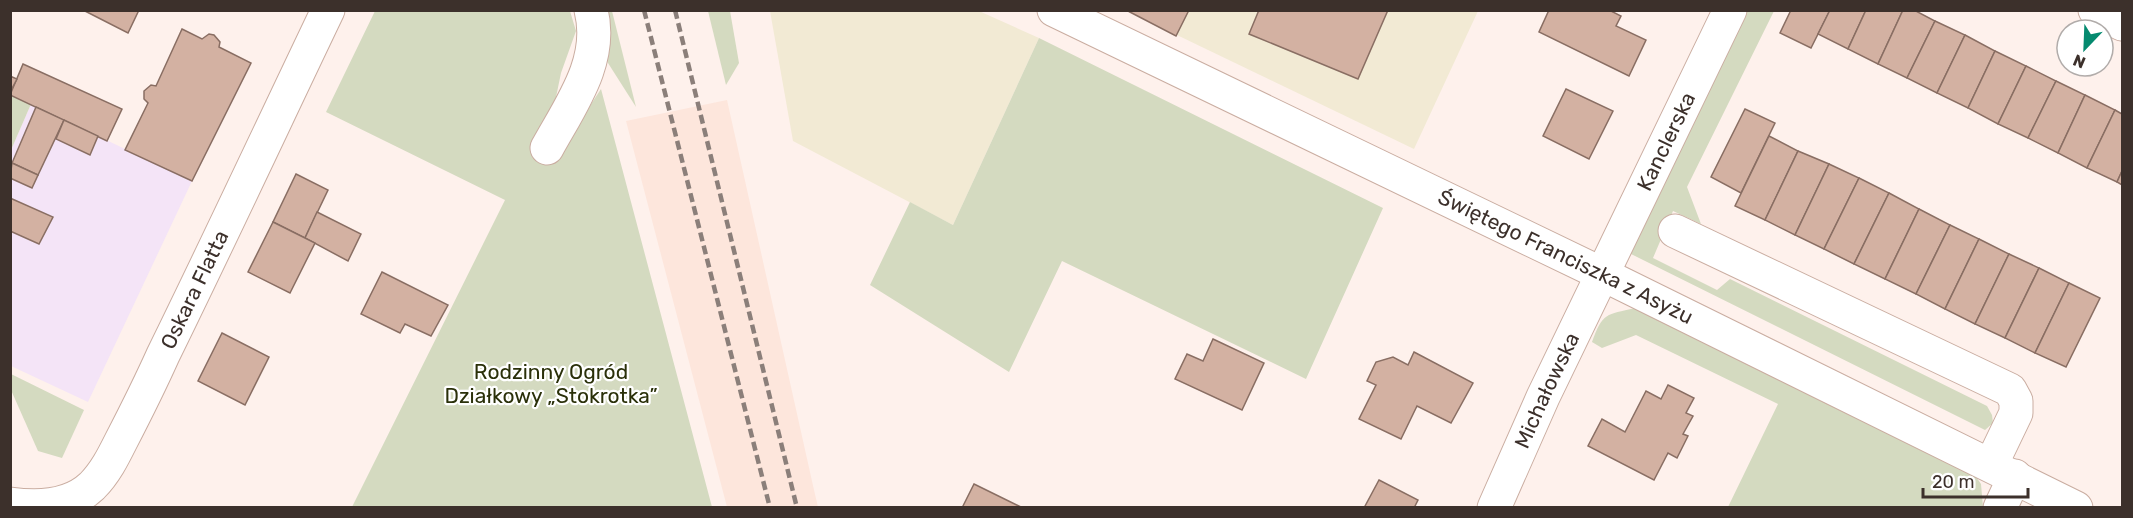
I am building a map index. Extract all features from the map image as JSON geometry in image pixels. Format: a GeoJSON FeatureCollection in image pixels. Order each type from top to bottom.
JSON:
{"type":"FeatureCollection","features":[{"type":"Feature","properties":{"kind":"street","name":"Oskara Flatta"},"geometry":{"type":"LineString","coordinates":[[10,504],[37,507],[55,505],[70,500],[90,488],[102,474],[128,428],[328,10]]}},
{"type":"Feature","properties":{"kind":"street"},"geometry":{"type":"LineString","coordinates":[[547,148],[575,96],[593,55],[591,10]]}},
{"type":"Feature","properties":{"kind":"street","name":"Świętego Franciszka z Asyżu"},"geometry":{"type":"LineString","coordinates":[[1054,10],[1602,274],[2076,507]]}},
{"type":"Feature","properties":{"kind":"street","name":"Kanclerska"},"geometry":{"type":"LineString","coordinates":[[1602,274],[1730,10]]}},
{"type":"Feature","properties":{"kind":"street"},"geometry":{"type":"LineString","coordinates":[[2095,10],[2122,24]]}},
{"type":"Feature","properties":{"kind":"street"},"geometry":{"type":"LineString","coordinates":[[1675,231],[2010,390],[2016,401],[2016,413],[2003,471],[2000,507]]}},
{"type":"Feature","properties":{"kind":"street","name":"Michałowska"},"geometry":{"type":"LineString","coordinates":[[1494,507],[1543,397],[1602,274]]}},
{"type":"Feature","properties":{"kind":"shaded area"},"geometry":{"type":"Polygon","coordinates":[[[770,11],[979,11],[1039,38],[953,225],[793,141],[770,11]]]}},
{"type":"Feature","properties":{"kind":"shaded area"},"geometry":{"type":"Polygon","coordinates":[[[1127,11],[1478,11],[1414,149],[1127,11]]]}},
{"type":"Feature","properties":{"kind":"shaded area"},"geometry":{"type":"Polygon","coordinates":[[[727,100],[818,507],[727,507],[626,121],[727,100]]]}},
{"type":"Feature","properties":{"kind":"shaded area"},"geometry":{"type":"Polygon","coordinates":[[[31,104],[192,181],[88,402],[11,366],[11,150],[31,104]]]}},
{"type":"Feature","properties":{"kind":"green space","name":"Rodzinny Ogród Działkowy „Stokrotka”"},"geometry":{"type":"Polygon","coordinates":[[[375,11],[570,11],[576,31],[561,73],[555,102],[558,154],[601,89],[712,507],[352,507],[505,200],[326,112],[375,11]]]}},
{"type":"Feature","properties":{"kind":"green space"},"geometry":{"type":"Polygon","coordinates":[[[598,11],[612,11],[636,107],[601,52],[598,11]]]}},
{"type":"Feature","properties":{"kind":"green space"},"geometry":{"type":"Polygon","coordinates":[[[708,11],[730,11],[739,63],[726,85],[708,11]]]}},
{"type":"Feature","properties":{"kind":"green space"},"geometry":{"type":"Polygon","coordinates":[[[1745,11],[1774,11],[1687,187],[1701,224],[1673,211],[1653,258],[1717,290],[1730,279],[1987,406],[1993,423],[1985,430],[1629,253],[1745,11]]]}},
{"type":"Feature","properties":{"kind":"green space"},"geometry":{"type":"Polygon","coordinates":[[[1039,38],[1383,208],[1306,379],[1062,261],[1009,372],[870,285],[910,202],[953,225],[1039,38]]]}},
{"type":"Feature","properties":{"kind":"green space"},"geometry":{"type":"Polygon","coordinates":[[[11,95],[31,104],[11,150],[11,95]]]}},
{"type":"Feature","properties":{"kind":"green space"},"geometry":{"type":"Polygon","coordinates":[[[1635,308],[1972,471],[1981,484],[1983,507],[1728,507],[1778,404],[1636,335],[1602,348],[1592,342],[1599,325],[1607,316],[1635,308]]]}},
{"type":"Feature","properties":{"kind":"green space"},"geometry":{"type":"Polygon","coordinates":[[[11,374],[84,410],[62,458],[38,451],[11,390],[11,374]]]}},
{"type":"Feature","properties":{"kind":"building"},"geometry":{"type":"Polygon","coordinates":[[[83,10],[139,10],[128,33],[83,10]]]}},
{"type":"Feature","properties":{"kind":"building"},"geometry":{"type":"Polygon","coordinates":[[[1126,10],[1189,10],[1176,36],[1126,10]]]}},
{"type":"Feature","properties":{"kind":"building"},"geometry":{"type":"Polygon","coordinates":[[[1259,10],[1388,10],[1358,79],[1249,34],[1259,10]]]}},
{"type":"Feature","properties":{"kind":"building"},"geometry":{"type":"Polygon","coordinates":[[[1549,10],[1609,10],[1621,16],[1616,26],[1646,40],[1629,76],[1539,32],[1549,10]]]}},
{"type":"Feature","properties":{"kind":"building"},"geometry":{"type":"Polygon","coordinates":[[[1791,10],[1830,10],[1811,48],[1780,33],[1791,10]]]}},
{"type":"Feature","properties":{"kind":"building"},"geometry":{"type":"Polygon","coordinates":[[[1830,10],[1866,10],[1848,49],[1818,34],[1830,10]]]}},
{"type":"Feature","properties":{"kind":"building"},"geometry":{"type":"Polygon","coordinates":[[[1866,10],[1903,10],[1878,64],[1848,49],[1866,10]]]}},
{"type":"Feature","properties":{"kind":"building"},"geometry":{"type":"Polygon","coordinates":[[[1903,10],[1914,10],[1935,21],[1907,78],[1878,64],[1903,10]]]}},
{"type":"Feature","properties":{"kind":"building"},"geometry":{"type":"Polygon","coordinates":[[[1935,21],[1965,35],[1937,93],[1907,78],[1935,21]]]}},
{"type":"Feature","properties":{"kind":"building"},"geometry":{"type":"Polygon","coordinates":[[[182,29],[202,39],[209,34],[214,35],[220,42],[219,47],[251,63],[192,181],[125,150],[148,103],[144,99],[144,91],[151,85],[156,86],[182,29]]]}},
{"type":"Feature","properties":{"kind":"building"},"geometry":{"type":"Polygon","coordinates":[[[1965,35],[1995,51],[1968,108],[1937,93],[1965,35]]]}},
{"type":"Feature","properties":{"kind":"building"},"geometry":{"type":"Polygon","coordinates":[[[1995,51],[2026,66],[1998,124],[1968,108],[1995,51]]]}},
{"type":"Feature","properties":{"kind":"building"},"geometry":{"type":"Polygon","coordinates":[[[23,64],[122,109],[107,141],[10,95],[23,64]]]}},
{"type":"Feature","properties":{"kind":"building"},"geometry":{"type":"Polygon","coordinates":[[[2026,66],[2056,81],[2028,138],[1998,124],[2026,66]]]}},
{"type":"Feature","properties":{"kind":"building"},"geometry":{"type":"Polygon","coordinates":[[[10,76],[17,79],[10,92],[10,76]]]}},
{"type":"Feature","properties":{"kind":"building"},"geometry":{"type":"Polygon","coordinates":[[[2056,81],[2085,95],[2058,153],[2028,138],[2056,81]]]}},
{"type":"Feature","properties":{"kind":"building"},"geometry":{"type":"Polygon","coordinates":[[[1566,89],[1613,111],[1589,159],[1543,136],[1566,89]]]}},
{"type":"Feature","properties":{"kind":"building"},"geometry":{"type":"Polygon","coordinates":[[[2085,95],[2115,110],[2087,168],[2058,153],[2085,95]]]}},
{"type":"Feature","properties":{"kind":"building"},"geometry":{"type":"Polygon","coordinates":[[[36,107],[64,120],[38,175],[12,163],[36,107]]]}},
{"type":"Feature","properties":{"kind":"building"},"geometry":{"type":"Polygon","coordinates":[[[1745,109],[1775,123],[1741,193],[1711,177],[1745,109]]]}},
{"type":"Feature","properties":{"kind":"building"},"geometry":{"type":"Polygon","coordinates":[[[2115,110],[2122,114],[2122,171],[2117,182],[2087,168],[2115,110]]]}},
{"type":"Feature","properties":{"kind":"building"},"geometry":{"type":"Polygon","coordinates":[[[64,120],[98,136],[90,155],[56,139],[64,120]]]}},
{"type":"Feature","properties":{"kind":"building"},"geometry":{"type":"Polygon","coordinates":[[[1769,136],[1798,151],[1765,220],[1735,206],[1769,136]]]}},
{"type":"Feature","properties":{"kind":"building"},"geometry":{"type":"Polygon","coordinates":[[[1798,151],[1829,164],[1795,235],[1765,220],[1798,151]]]}},
{"type":"Feature","properties":{"kind":"building"},"geometry":{"type":"Polygon","coordinates":[[[12,163],[38,175],[32,188],[10,178],[12,163]]]}},
{"type":"Feature","properties":{"kind":"building"},"geometry":{"type":"Polygon","coordinates":[[[1829,164],[1859,178],[1824,249],[1795,235],[1829,164]]]}},
{"type":"Feature","properties":{"kind":"building"},"geometry":{"type":"Polygon","coordinates":[[[2122,171],[2122,185],[2117,182],[2122,171]]]}},
{"type":"Feature","properties":{"kind":"building"},"geometry":{"type":"Polygon","coordinates":[[[296,174],[328,190],[305,238],[273,222],[296,174]]]}},
{"type":"Feature","properties":{"kind":"building"},"geometry":{"type":"Polygon","coordinates":[[[1859,178],[1889,193],[1854,264],[1824,249],[1859,178]]]}},
{"type":"Feature","properties":{"kind":"building"},"geometry":{"type":"Polygon","coordinates":[[[1889,193],[1919,209],[1885,279],[1854,264],[1889,193]]]}},
{"type":"Feature","properties":{"kind":"building"},"geometry":{"type":"Polygon","coordinates":[[[10,198],[53,217],[39,244],[10,231],[10,198]]]}},
{"type":"Feature","properties":{"kind":"building"},"geometry":{"type":"Polygon","coordinates":[[[1919,209],[1950,225],[1916,294],[1885,279],[1919,209]]]}},
{"type":"Feature","properties":{"kind":"building"},"geometry":{"type":"Polygon","coordinates":[[[317,212],[361,234],[348,261],[305,238],[317,212]]]}},
{"type":"Feature","properties":{"kind":"building"},"geometry":{"type":"Polygon","coordinates":[[[273,222],[315,243],[290,293],[248,272],[273,222]]]}},
{"type":"Feature","properties":{"kind":"building"},"geometry":{"type":"Polygon","coordinates":[[[1950,225],[1979,239],[1945,309],[1916,294],[1950,225]]]}},
{"type":"Feature","properties":{"kind":"building"},"geometry":{"type":"Polygon","coordinates":[[[1979,239],[2009,254],[1975,324],[1945,309],[1979,239]]]}},
{"type":"Feature","properties":{"kind":"building"},"geometry":{"type":"Polygon","coordinates":[[[2009,254],[2039,268],[2005,338],[1975,324],[2009,254]]]}},
{"type":"Feature","properties":{"kind":"building"},"geometry":{"type":"Polygon","coordinates":[[[2039,268],[2069,283],[2035,353],[2005,338],[2039,268]]]}},
{"type":"Feature","properties":{"kind":"building"},"geometry":{"type":"Polygon","coordinates":[[[382,272],[448,305],[431,336],[405,324],[400,333],[361,314],[382,272]]]}},
{"type":"Feature","properties":{"kind":"building"},"geometry":{"type":"Polygon","coordinates":[[[2069,283],[2100,298],[2066,367],[2035,353],[2069,283]]]}},
{"type":"Feature","properties":{"kind":"building"},"geometry":{"type":"Polygon","coordinates":[[[222,333],[269,357],[245,405],[198,381],[222,333]]]}},
{"type":"Feature","properties":{"kind":"building"},"geometry":{"type":"Polygon","coordinates":[[[1213,339],[1264,363],[1242,410],[1175,379],[1187,354],[1203,361],[1213,339]]]}},
{"type":"Feature","properties":{"kind":"building"},"geometry":{"type":"Polygon","coordinates":[[[1414,352],[1473,383],[1451,423],[1417,406],[1401,439],[1359,419],[1376,385],[1367,381],[1376,362],[1393,357],[1408,365],[1414,352]]]}},
{"type":"Feature","properties":{"kind":"building"},"geometry":{"type":"Polygon","coordinates":[[[1668,385],[1694,398],[1686,413],[1693,416],[1683,434],[1688,436],[1677,458],[1668,453],[1654,480],[1588,446],[1602,419],[1625,432],[1646,391],[1661,399],[1668,385]]]}},
{"type":"Feature","properties":{"kind":"building"},"geometry":{"type":"Polygon","coordinates":[[[1379,480],[1418,500],[1414,508],[1364,508],[1379,480]]]}},
{"type":"Feature","properties":{"kind":"building"},"geometry":{"type":"Polygon","coordinates":[[[974,484],[1023,508],[962,508],[974,484]]]}},
{"type":"Feature","properties":{"kind":"railway"},"geometry":{"type":"LineString","coordinates":[[644,10],[770,508]]}},
{"type":"Feature","properties":{"kind":"railway"},"geometry":{"type":"LineString","coordinates":[[675,10],[797,508]]}}]}
